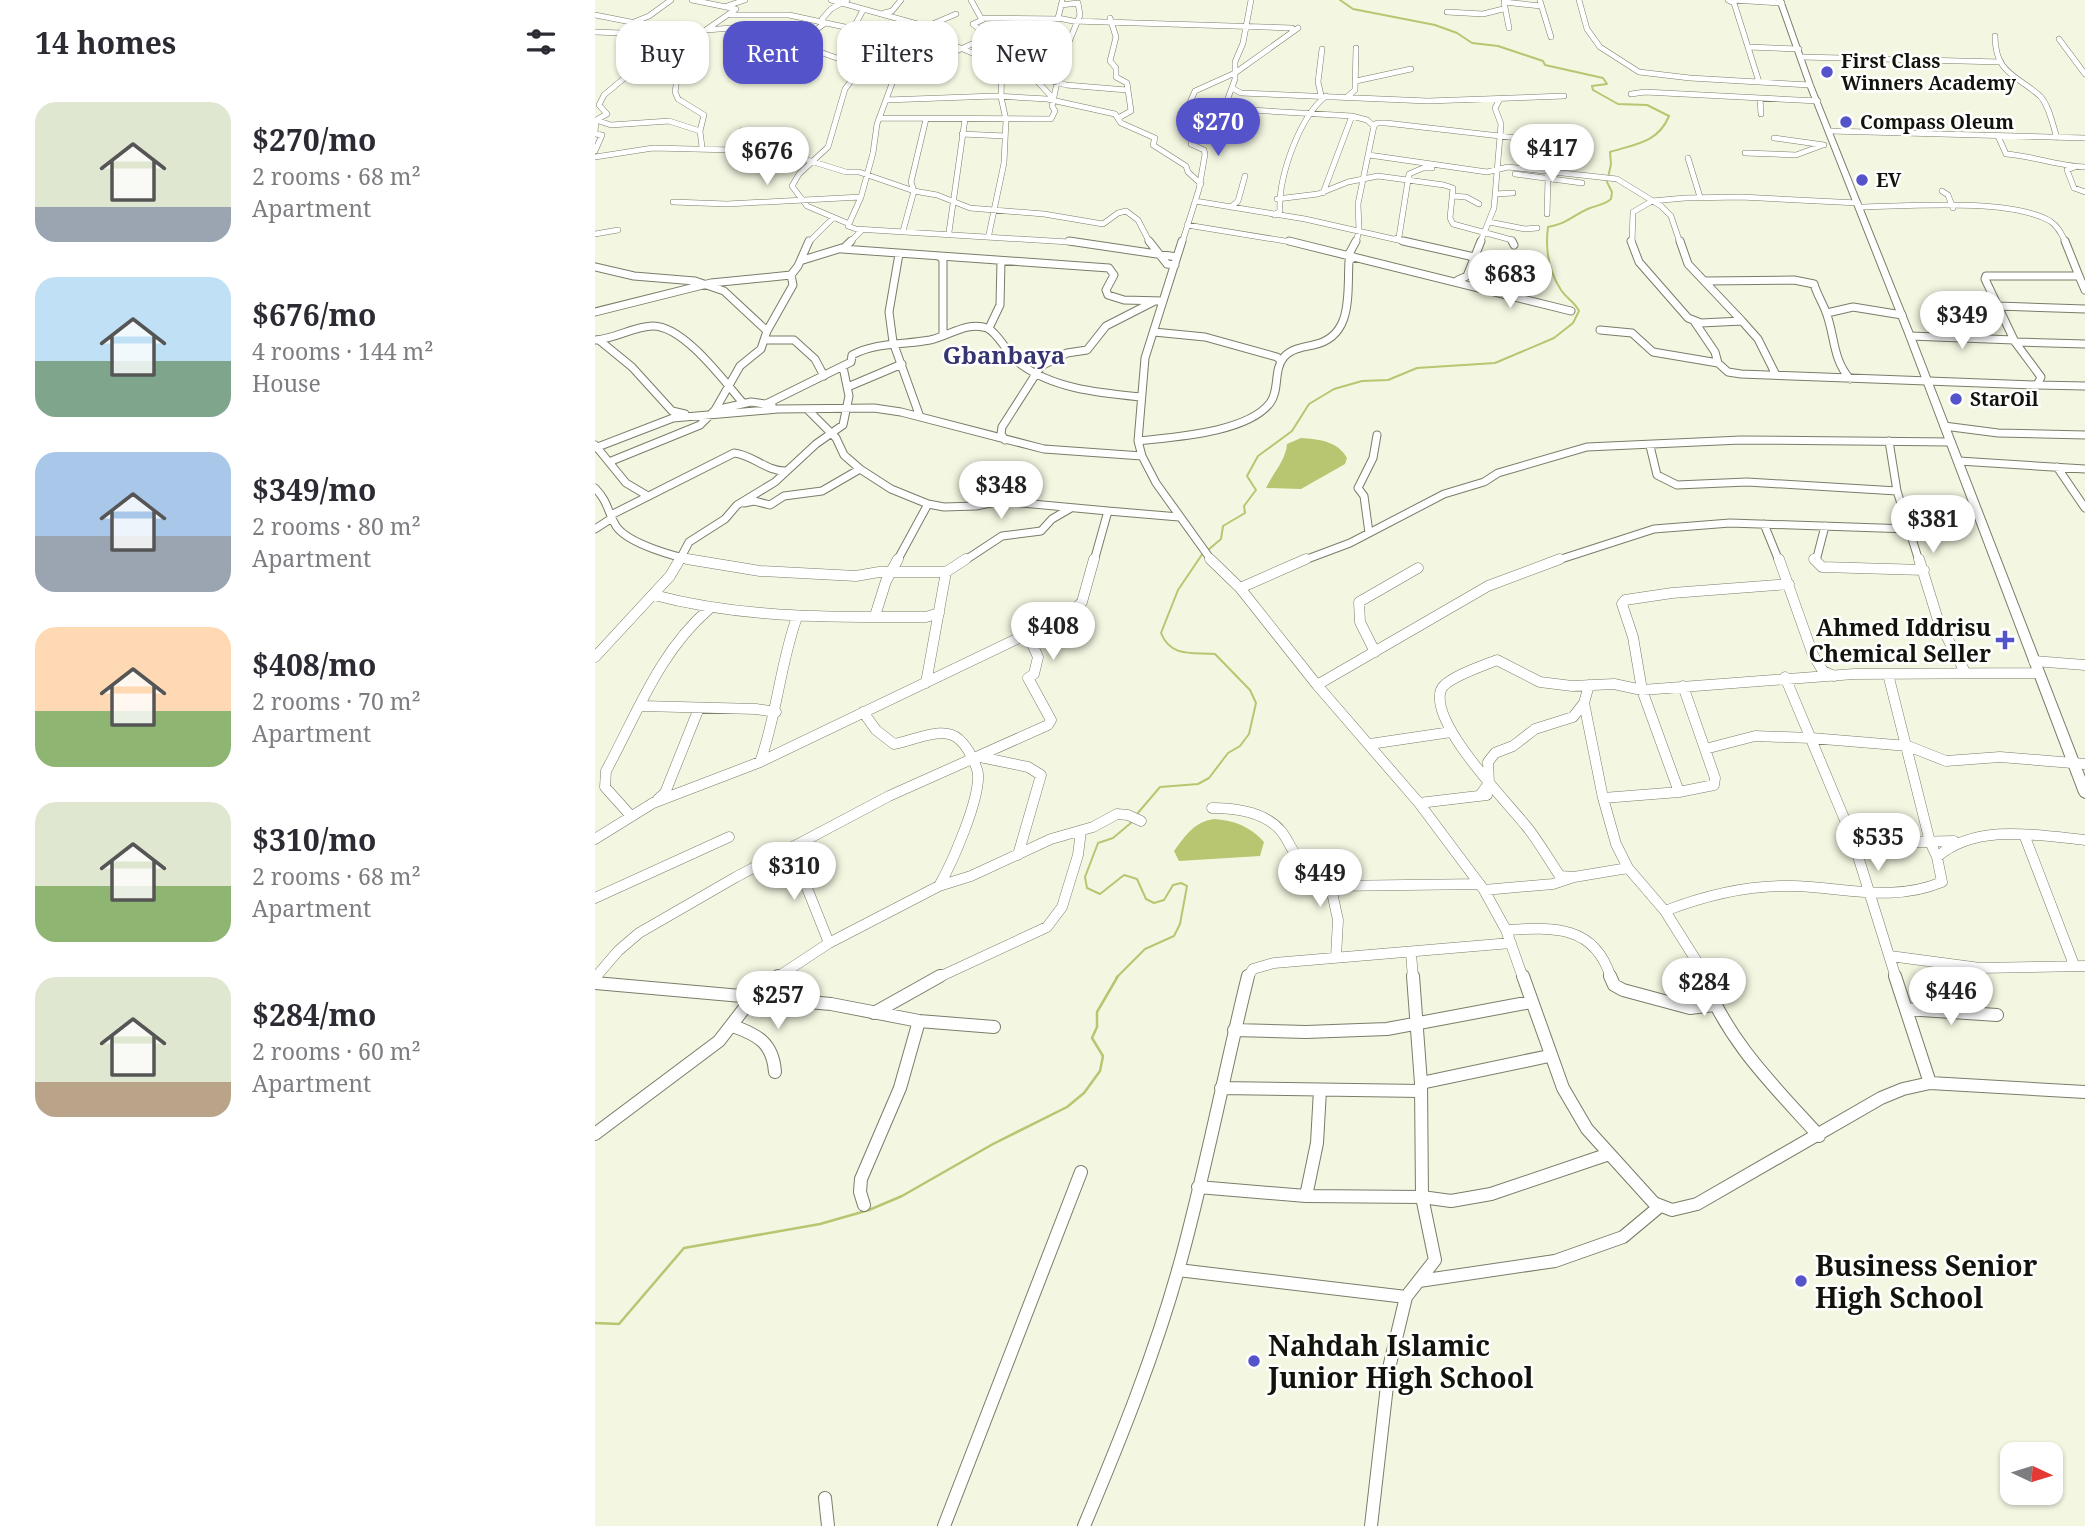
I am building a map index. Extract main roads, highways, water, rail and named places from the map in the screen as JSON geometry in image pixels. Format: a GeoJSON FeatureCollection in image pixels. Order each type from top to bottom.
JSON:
{"type":"FeatureCollection","features":[{"type":"Feature","properties":{"kind":"main road"},"geometry":{"type":"LineString","coordinates":[[1781,1],[1810,85],[1959,461],[2085,793]]}},
{"type":"Feature","properties":{"kind":"waterway"},"geometry":{"type":"LineString","coordinates":[[1208,550],[1221,539],[1223,526],[1245,513],[1244,506],[1256,490],[1247,476],[1258,456],[1292,431],[1309,404],[1334,389],[1362,381],[1388,380],[1417,368],[1495,363],[1554,338],[1573,323],[1579,311],[1561,290],[1550,267],[1547,252],[1548,227],[1611,199],[1612,192],[1607,182],[1611,164],[1610,152],[1652,137],[1659,132],[1669,116],[1647,105],[1618,104],[1593,90],[1592,86],[1607,84],[1603,78],[1545,65],[1543,61],[1498,46],[1472,43],[1457,33],[1435,25],[1353,9],[1340,0]]}},
{"type":"Feature","properties":{"kind":"waterway"},"geometry":{"type":"LineString","coordinates":[[1137,814],[1160,787],[1198,784],[1209,778],[1228,753],[1240,746],[1249,734],[1256,703],[1250,690],[1215,654],[1177,650],[1165,641],[1161,633],[1178,590],[1203,553]]}},
{"type":"Feature","properties":{"kind":"waterway"},"geometry":{"type":"LineString","coordinates":[[1118,976],[1145,949],[1174,936],[1180,924],[1187,886],[1181,883],[1173,885],[1164,900],[1154,903],[1146,899],[1137,879],[1124,875],[1100,894],[1087,888],[1085,877],[1098,843],[1113,838],[1132,822]]}},
{"type":"Feature","properties":{"kind":"waterway"},"geometry":{"type":"LineString","coordinates":[[595,1323],[619,1324],[684,1248],[820,1224],[869,1210],[902,1196],[993,1144],[1067,1107],[1084,1093],[1100,1071],[1103,1056],[1092,1038],[1097,1027],[1097,1012],[1118,976]]}},
{"type":"Feature","properties":{"kind":"place","name":"First Class Winners Academy"},"geometry":{"type":"Point","coordinates":[1827,72]}},
{"type":"Feature","properties":{"kind":"place","name":"Compass Oleum"},"geometry":{"type":"Point","coordinates":[1846,122]}},
{"type":"Feature","properties":{"kind":"place","name":"EV"},"geometry":{"type":"Point","coordinates":[1862,180]}},
{"type":"Feature","properties":{"kind":"place","name":"StarOil"},"geometry":{"type":"Point","coordinates":[1956,399]}},
{"type":"Feature","properties":{"kind":"place","name":"Ahmed Iddrisu Chemical Seller"},"geometry":{"type":"Point","coordinates":[2005,640]}},
{"type":"Feature","properties":{"kind":"place","name":"Business Senior High School"},"geometry":{"type":"Point","coordinates":[1801,1281]}},
{"type":"Feature","properties":{"kind":"place","name":"Nahdah Islamic Junior High School"},"geometry":{"type":"Point","coordinates":[1254,1361]}},
{"type":"Feature","properties":{"kind":"district","name":"Gbanbaya"},"geometry":{"type":"Point","coordinates":[1004,354]}}]}
